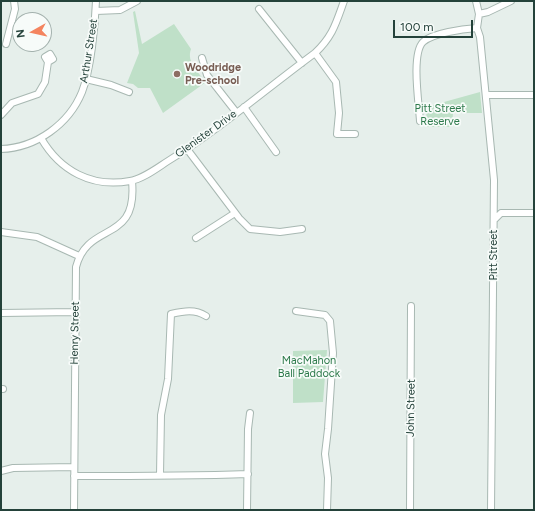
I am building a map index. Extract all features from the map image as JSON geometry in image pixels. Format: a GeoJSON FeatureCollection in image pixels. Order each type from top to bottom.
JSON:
{"type":"FeatureCollection","features":[{"type":"Feature","properties":{"kind":"street"},"geometry":{"type":"LineString","coordinates":[[6,44],[15,9],[14,1]]}},
{"type":"Feature","properties":{"kind":"street","name":"Arthur Street"},"geometry":{"type":"LineString","coordinates":[[1,149],[21,147],[41,138],[61,123],[70,113],[82,91],[86,79],[96,11],[96,1]]}},
{"type":"Feature","properties":{"kind":"street"},"geometry":{"type":"LineString","coordinates":[[96,11],[120,10],[137,1]]}},
{"type":"Feature","properties":{"kind":"street","name":"Glenister Drive"},"geometry":{"type":"LineString","coordinates":[[41,138],[58,161],[81,177],[111,182],[132,181],[151,172],[187,149],[315,53],[328,41],[335,28],[344,1]]}},
{"type":"Feature","properties":{"kind":"street","name":"Pitt Street"},"geometry":{"type":"LineString","coordinates":[[476,1],[480,14],[477,28],[480,37],[494,180],[491,510]]}},
{"type":"Feature","properties":{"kind":"street"},"geometry":{"type":"LineString","coordinates":[[480,14],[488,12],[511,1]]}},
{"type":"Feature","properties":{"kind":"street"},"geometry":{"type":"LineString","coordinates":[[259,9],[302,63]]}},
{"type":"Feature","properties":{"kind":"street"},"geometry":{"type":"LineString","coordinates":[[420,121],[417,58],[420,45],[429,38],[477,28]]}},
{"type":"Feature","properties":{"kind":"street"},"geometry":{"type":"LineString","coordinates":[[315,53],[336,82],[339,113],[337,134],[355,134]]}},
{"type":"Feature","properties":{"kind":"street"},"geometry":{"type":"LineString","coordinates":[[202,58],[207,75],[236,112]]}},
{"type":"Feature","properties":{"kind":"street"},"geometry":{"type":"LineString","coordinates":[[1,115],[12,103],[38,94],[45,82],[48,62]]}},
{"type":"Feature","properties":{"kind":"street"},"geometry":{"type":"LineString","coordinates":[[86,79],[111,85],[129,92]]}},
{"type":"Feature","properties":{"kind":"street"},"geometry":{"type":"LineString","coordinates":[[486,95],[534,95]]}},
{"type":"Feature","properties":{"kind":"street"},"geometry":{"type":"LineString","coordinates":[[244,107],[276,152]]}},
{"type":"Feature","properties":{"kind":"street"},"geometry":{"type":"LineString","coordinates":[[187,149],[250,229],[280,232],[302,229]]}},
{"type":"Feature","properties":{"kind":"street","name":"Henry Street"},"geometry":{"type":"LineString","coordinates":[[74,510],[76,267],[79,256],[92,240],[114,230],[128,215],[134,198],[132,181]]}},
{"type":"Feature","properties":{"kind":"street"},"geometry":{"type":"LineString","coordinates":[[196,238],[236,213]]}},
{"type":"Feature","properties":{"kind":"street"},"geometry":{"type":"LineString","coordinates":[[494,220],[501,213],[534,213]]}},
{"type":"Feature","properties":{"kind":"street"},"geometry":{"type":"LineString","coordinates":[[1,232],[37,237],[79,256]]}},
{"type":"Feature","properties":{"kind":"street","name":"John Street"},"geometry":{"type":"LineString","coordinates":[[410,510],[411,306]]}},
{"type":"Feature","properties":{"kind":"street"},"geometry":{"type":"LineString","coordinates":[[160,475],[162,415],[168,379],[171,314],[188,311],[199,312],[206,316]]}},
{"type":"Feature","properties":{"kind":"street"},"geometry":{"type":"LineString","coordinates":[[296,311],[328,317],[330,321],[333,353],[325,454],[328,478],[327,510]]}},
{"type":"Feature","properties":{"kind":"street"},"geometry":{"type":"LineString","coordinates":[[1,313],[75,312]]}},
{"type":"Feature","properties":{"kind":"street"},"geometry":{"type":"LineString","coordinates":[[247,510],[248,423],[250,413]]}},
{"type":"Feature","properties":{"kind":"street"},"geometry":{"type":"LineString","coordinates":[[1,471],[13,468],[74,467]]}},
{"type":"Feature","properties":{"kind":"street"},"geometry":{"type":"LineString","coordinates":[[74,476],[248,474]]}},
{"type":"Feature","properties":{"kind":"green space"},"geometry":{"type":"Polygon","coordinates":[[[135,11],[142,44],[174,24],[191,49],[190,58],[194,67],[206,82],[163,113],[150,88],[138,88],[133,84],[127,83],[139,53],[133,12],[135,11]]]}},
{"type":"Feature","properties":{"kind":"green space","name":"Pitt Street Reserve"},"geometry":{"type":"Polygon","coordinates":[[[480,92],[482,113],[453,113],[452,127],[427,127],[426,107],[480,92]]]}},
{"type":"Feature","properties":{"kind":"green space","name":"MacMahon Ball Paddock"},"geometry":{"type":"Polygon","coordinates":[[[327,350],[323,402],[293,403],[293,351],[327,350]]]}},
{"type":"Feature","properties":{"kind":"place","name":"Woodridge Pre-school"},"geometry":{"type":"Point","coordinates":[177,74]}}]}
